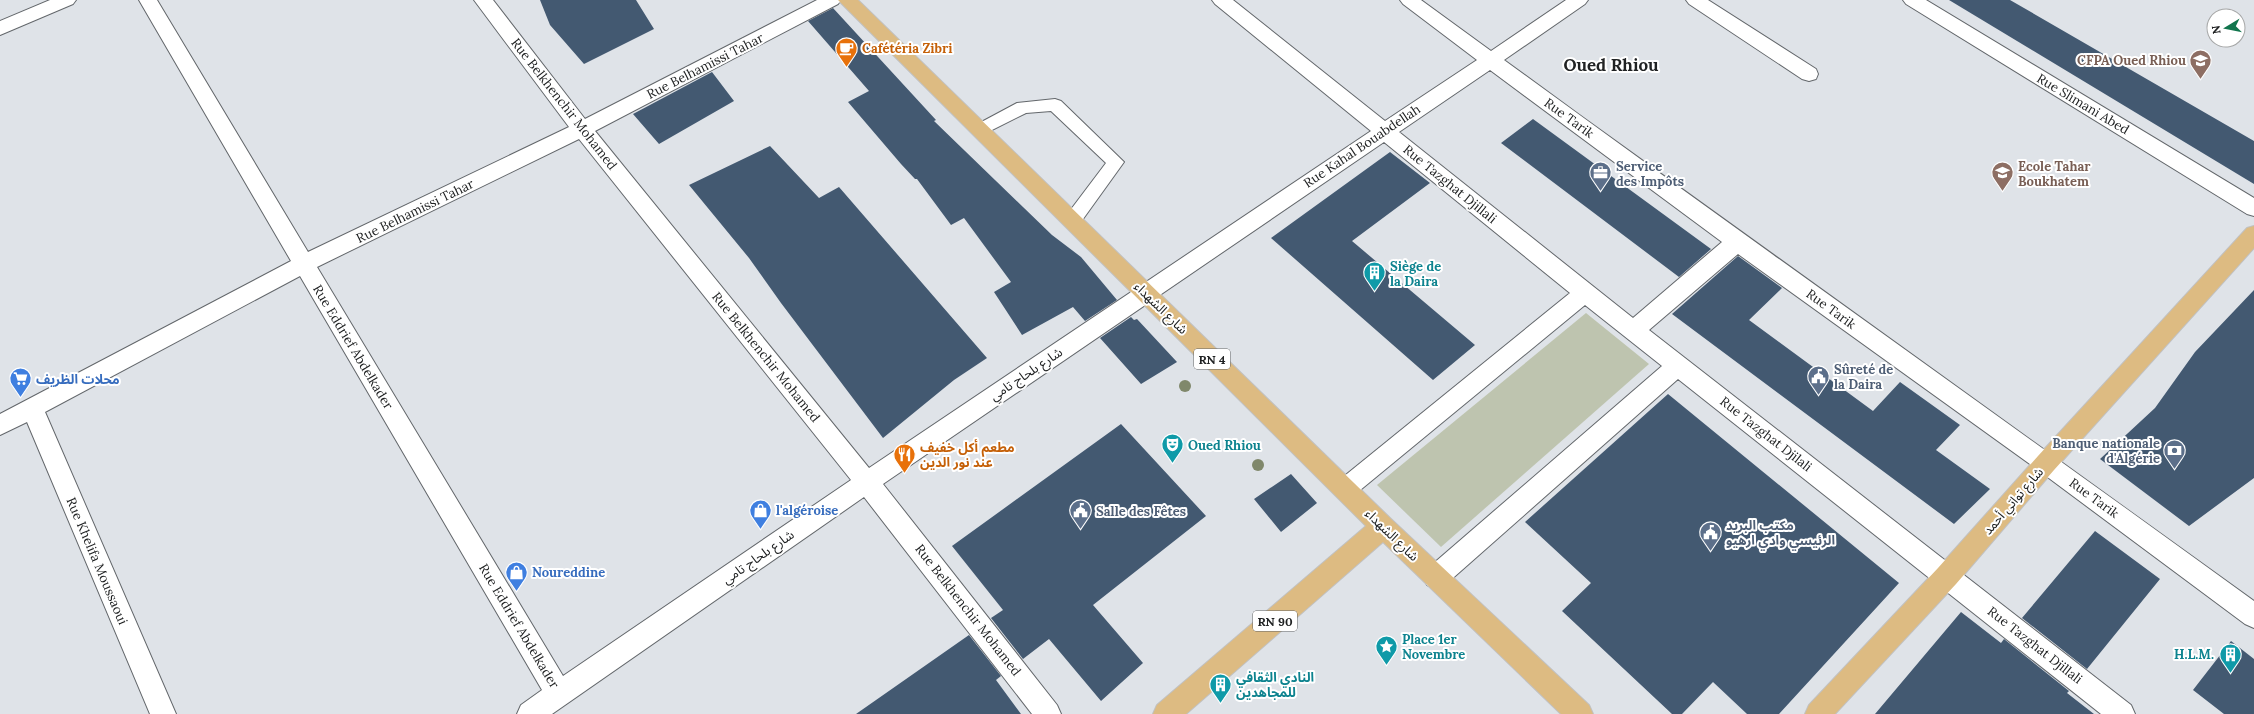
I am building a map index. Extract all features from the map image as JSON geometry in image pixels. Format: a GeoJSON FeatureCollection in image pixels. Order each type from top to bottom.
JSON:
{"type":"FeatureCollection","features":[{"type":"Feature","properties":{"kind":"main road","name":"شارع الشهداء"},"geometry":{"type":"LineString","coordinates":[[847,0],[1383,527],[1580,714]]}},
{"type":"Feature","properties":{"kind":"main road","name":"شارع تواتي أحمد"},"geometry":{"type":"LineString","coordinates":[[1818,714],[1934,588],[1947,576],[2046,463],[2254,234]]}},
{"type":"Feature","properties":{"kind":"main road","name":"RN 90"},"geometry":{"type":"LineString","coordinates":[[1166,714],[1383,527]]}},
{"type":"Feature","properties":{"kind":"street"},"geometry":{"type":"LineString","coordinates":[[0,28],[67,0]]}},
{"type":"Feature","properties":{"kind":"street","name":"Rue Eddrief Abdelkader"},"geometry":{"type":"LineString","coordinates":[[148,0],[559,694]]}},
{"type":"Feature","properties":{"kind":"street","name":"Rue Belkhenchir Mohamed"},"geometry":{"type":"LineString","coordinates":[[483,0],[582,129],[867,482],[1048,714]]}},
{"type":"Feature","properties":{"kind":"street","name":"Rue Belhamissi Tahar"},"geometry":{"type":"LineString","coordinates":[[0,425],[304,264],[582,129],[832,0]]}},
{"type":"Feature","properties":{"kind":"street","name":"Rue Tazghat Djillali"},"geometry":{"type":"LineString","coordinates":[[1221,0],[1585,293]]}},
{"type":"Feature","properties":{"kind":"street","name":"Rue Tarik"},"geometry":{"type":"LineString","coordinates":[[1408,0],[1737,242],[2046,463],[2254,616]]}},
{"type":"Feature","properties":{"kind":"street","name":"Rue Kahal Bouabdellah"},"geometry":{"type":"LineString","coordinates":[[1146,293],[1579,0]]}},
{"type":"Feature","properties":{"kind":"street"},"geometry":{"type":"LineString","coordinates":[[1694,0],[1809,74]]}},
{"type":"Feature","properties":{"kind":"street","name":"Rue Slimani Abed"},"geometry":{"type":"LineString","coordinates":[[1912,0],[2254,208]]}},
{"type":"Feature","properties":{"kind":"street"},"geometry":{"type":"LineString","coordinates":[[1634,330],[1737,242]]}},
{"type":"Feature","properties":{"kind":"street","name":"شارع بلحاج تامي"},"geometry":{"type":"LineString","coordinates":[[530,714],[867,482],[1146,293]]}},
{"type":"Feature","properties":{"kind":"street"},"geometry":{"type":"LineString","coordinates":[[1345,489],[1585,293]]}},
{"type":"Feature","properties":{"kind":"street","name":"Rue Tazghat Djilali"},"geometry":{"type":"LineString","coordinates":[[1585,293],[1947,576]]}},
{"type":"Feature","properties":{"kind":"street"},"geometry":{"type":"LineString","coordinates":[[1436,577],[1678,365]]}},
{"type":"Feature","properties":{"kind":"street","name":"Rue Khelifa Moussaoui"},"geometry":{"type":"LineString","coordinates":[[32,408],[162,714]]}},
{"type":"Feature","properties":{"kind":"street","name":"Rue Tazghat Djillali"},"geometry":{"type":"LineString","coordinates":[[1947,576],[2122,714]]}},
{"type":"Feature","properties":{"kind":"lane"},"geometry":{"type":"LineString","coordinates":[[980,130],[1023,107],[1055,104],[1116,162],[1072,221]]}},
{"type":"Feature","properties":{"kind":"green space"},"geometry":{"type":"Polygon","coordinates":[[[1586,313],[1649,364],[1441,547],[1377,485],[1586,313]]]}},
{"type":"Feature","properties":{"kind":"building"},"geometry":{"type":"Polygon","coordinates":[[[540,0],[636,0],[654,29],[584,64],[550,25],[540,0]]]}},
{"type":"Feature","properties":{"kind":"building"},"geometry":{"type":"Polygon","coordinates":[[[1949,0],[2010,0],[2254,141],[2254,184],[1949,0]]]}},
{"type":"Feature","properties":{"kind":"building"},"geometry":{"type":"Polygon","coordinates":[[[833,8],[936,120],[934,121],[1052,235],[1081,257],[1117,300],[1085,321],[1073,307],[1022,335],[994,292],[1011,282],[964,218],[951,225],[917,179],[915,179],[901,164],[848,102],[869,91],[808,21],[833,8]]]}},
{"type":"Feature","properties":{"kind":"building"},"geometry":{"type":"Polygon","coordinates":[[[712,72],[734,101],[659,144],[633,114],[712,72]]]}},
{"type":"Feature","properties":{"kind":"building","name":"Service des Impôts"},"geometry":{"type":"Polygon","coordinates":[[[1533,119],[1711,249],[1679,277],[1501,143],[1533,119]]]}},
{"type":"Feature","properties":{"kind":"building"},"geometry":{"type":"Polygon","coordinates":[[[770,146],[819,198],[839,187],[987,358],[954,380],[883,438],[781,303],[749,258],[689,185],[770,146]]]}},
{"type":"Feature","properties":{"kind":"building","name":"Siège de la Daira"},"geometry":{"type":"Polygon","coordinates":[[[1390,152],[1430,183],[1352,241],[1475,345],[1433,380],[1271,238],[1390,152]]]}},
{"type":"Feature","properties":{"kind":"building","name":"Sûreté de la Daira"},"geometry":{"type":"Polygon","coordinates":[[[1738,256],[1782,288],[1749,320],[1873,411],[1900,382],[1960,425],[1936,450],[1990,489],[1954,524],[1672,314],[1738,256]]]}},
{"type":"Feature","properties":{"kind":"building"},"geometry":{"type":"Polygon","coordinates":[[[2254,290],[2254,478],[2189,526],[2100,459],[2155,408],[2195,352],[2254,290]]]}},
{"type":"Feature","properties":{"kind":"building"},"geometry":{"type":"Polygon","coordinates":[[[1131,317],[1134,320],[1137,319],[1177,362],[1141,384],[1100,338],[1131,317]]]}},
{"type":"Feature","properties":{"kind":"building","name":"مكتب البريد الرئيسي وادي ارهيو"},"geometry":{"type":"Polygon","coordinates":[[[1668,394],[1899,583],[1779,714],[1747,714],[1713,682],[1682,714],[1672,714],[1562,611],[1591,583],[1525,522],[1668,394]]]}},
{"type":"Feature","properties":{"kind":"building","name":"Salle des Fêtes"},"geometry":{"type":"Polygon","coordinates":[[[1121,424],[1206,516],[1093,605],[1143,663],[1101,701],[1049,639],[1023,659],[991,618],[1003,610],[952,546],[1121,424]]]}},
{"type":"Feature","properties":{"kind":"building"},"geometry":{"type":"Polygon","coordinates":[[[1291,474],[1317,503],[1281,532],[1254,499],[1291,474]]]}},
{"type":"Feature","properties":{"kind":"building"},"geometry":{"type":"Polygon","coordinates":[[[2095,531],[2160,579],[2087,669],[2022,618],[2095,531]]]}},
{"type":"Feature","properties":{"kind":"building"},"geometry":{"type":"Polygon","coordinates":[[[1961,612],[2001,643],[2004,639],[2069,691],[2067,693],[2094,714],[1875,714],[1961,612]]]}},
{"type":"Feature","properties":{"kind":"building"},"geometry":{"type":"Polygon","coordinates":[[[969,635],[1001,676],[996,680],[1021,714],[856,714],[969,635]]]}},
{"type":"Feature","properties":{"kind":"building","name":"H.L.M."},"geometry":{"type":"Polygon","coordinates":[[[2231,641],[2254,659],[2254,714],[2224,714],[2193,690],[2231,641]]]}},
{"type":"Feature","properties":{"kind":"place","name":"Cafétéria Zibri"},"geometry":{"type":"Point","coordinates":[847,68]}},
{"type":"Feature","properties":{"kind":"place","name":"CFPA Oued Rhiou"},"geometry":{"type":"Point","coordinates":[2201,80]}},
{"type":"Feature","properties":{"kind":"place","name":"Service des Impôts"},"geometry":{"type":"Point","coordinates":[1600,192]}},
{"type":"Feature","properties":{"kind":"place","name":"Ecole Tahar Boukhatem"},"geometry":{"type":"Point","coordinates":[2002,192]}},
{"type":"Feature","properties":{"kind":"place","name":"Siège de la Daira"},"geometry":{"type":"Point","coordinates":[1374,292]}},
{"type":"Feature","properties":{"kind":"place","name":"Sûreté de la Daira"},"geometry":{"type":"Point","coordinates":[1818,396]}},
{"type":"Feature","properties":{"kind":"place","name":"محلات الظريف"},"geometry":{"type":"Point","coordinates":[21,398]}},
{"type":"Feature","properties":{"kind":"place","name":"Oued Rhiou"},"geometry":{"type":"Point","coordinates":[1172,464]}},
{"type":"Feature","properties":{"kind":"place","name":"Banque nationale d'Algérie"},"geometry":{"type":"Point","coordinates":[2175,470]}},
{"type":"Feature","properties":{"kind":"place","name":"مطعم أكل خفيف عند نور الدين"},"geometry":{"type":"Point","coordinates":[904,474]}},
{"type":"Feature","properties":{"kind":"place","name":"l'algéroise"},"geometry":{"type":"Point","coordinates":[760,530]}},
{"type":"Feature","properties":{"kind":"place","name":"Salle des Fêtes"},"geometry":{"type":"Point","coordinates":[1080,530]}},
{"type":"Feature","properties":{"kind":"place","name":"مكتب البريد الرئيسي وادي ارهيو"},"geometry":{"type":"Point","coordinates":[1710,552]}},
{"type":"Feature","properties":{"kind":"place","name":"Noureddine"},"geometry":{"type":"Point","coordinates":[516,592]}},
{"type":"Feature","properties":{"kind":"place","name":"Place 1er Novembre"},"geometry":{"type":"Point","coordinates":[1386,666]}},
{"type":"Feature","properties":{"kind":"place","name":"H.L.M."},"geometry":{"type":"Point","coordinates":[2230,674]}},
{"type":"Feature","properties":{"kind":"place","name":"النادي الثقافي للمجاهدين"},"geometry":{"type":"Point","coordinates":[1221,704]}},
{"type":"Feature","properties":{"kind":"district","name":"Oued Rhiou"},"geometry":{"type":"Point","coordinates":[1611,65]}}]}
